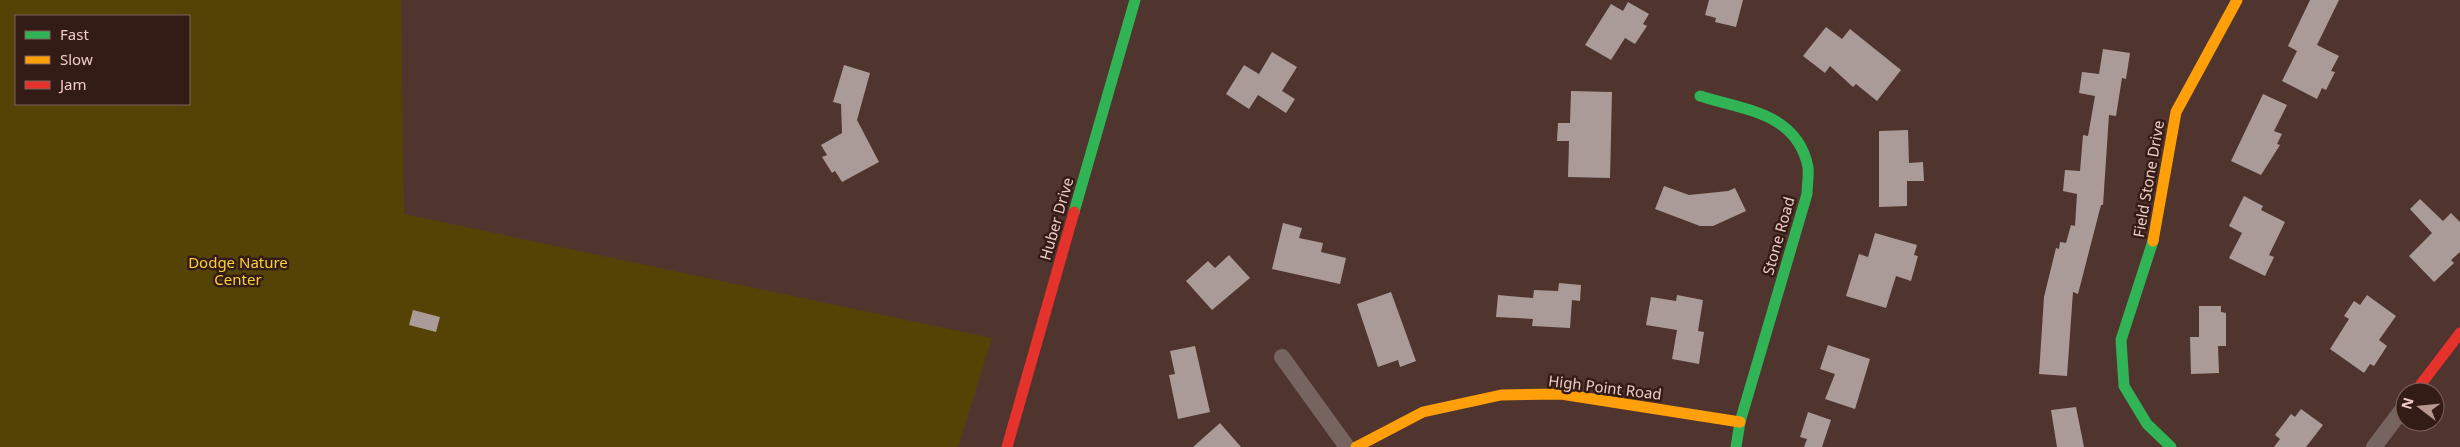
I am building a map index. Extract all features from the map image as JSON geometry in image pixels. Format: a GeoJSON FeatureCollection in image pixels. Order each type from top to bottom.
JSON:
{"type":"FeatureCollection","features":[{"type":"Feature","properties":{"kind":"street","name":"Huber Drive"},"geometry":{"type":"LineString","coordinates":[[1007,447],[1135,0]]}},
{"type":"Feature","properties":{"kind":"street","name":"Field Stone Drive"},"geometry":{"type":"LineString","coordinates":[[2171,447],[2147,424],[2124,386],[2120,340],[2156,232],[2176,112],[2237,0]]}},
{"type":"Feature","properties":{"kind":"street","name":"Stone Road"},"geometry":{"type":"LineString","coordinates":[[1700,96],[1776,119],[1798,140],[1808,168],[1807,194],[1740,422],[1736,447]]}},
{"type":"Feature","properties":{"kind":"street"},"geometry":{"type":"LineString","coordinates":[[2423,382],[2460,333]]}},
{"type":"Feature","properties":{"kind":"street"},"geometry":{"type":"LineString","coordinates":[[1282,357],[1347,447]]}},
{"type":"Feature","properties":{"kind":"street","name":"High Point Road"},"geometry":{"type":"LineString","coordinates":[[1356,447],[1423,412],[1500,395],[1561,394],[1740,422]]}},
{"type":"Feature","properties":{"kind":"street"},"geometry":{"type":"LineString","coordinates":[[2374,447],[2395,419]]}},
{"type":"Feature","properties":{"kind":"green space","name":"Dodge Nature Center"},"geometry":{"type":"Polygon","coordinates":[[[0,0],[401,0],[404,214],[992,338],[958,447],[0,447],[0,0]]]}},
{"type":"Feature","properties":{"kind":"building"},"geometry":{"type":"Polygon","coordinates":[[[1709,0],[1743,0],[1736,27],[1715,22],[1716,18],[1705,15],[1709,0]]]}},
{"type":"Feature","properties":{"kind":"building"},"geometry":{"type":"Polygon","coordinates":[[[2310,0],[2339,0],[2317,45],[2339,56],[2331,71],[2335,72],[2326,90],[2322,88],[2317,99],[2282,81],[2297,51],[2288,46],[2310,0]]]}},
{"type":"Feature","properties":{"kind":"building"},"geometry":{"type":"Polygon","coordinates":[[[1628,2],[1649,14],[1643,24],[1647,26],[1635,44],[1625,38],[1611,60],[1585,45],[1611,4],[1623,11],[1628,2]]]}},
{"type":"Feature","properties":{"kind":"building"},"geometry":{"type":"Polygon","coordinates":[[[1826,27],[1842,39],[1850,29],[1901,70],[1877,101],[1856,84],[1853,87],[1830,66],[1825,73],[1803,56],[1826,27]]]}},
{"type":"Feature","properties":{"kind":"building"},"geometry":{"type":"Polygon","coordinates":[[[2103,49],[2130,53],[2126,79],[2122,78],[2116,116],[2109,115],[2103,205],[2101,205],[2078,294],[2073,292],[2067,376],[2039,374],[2044,297],[2056,248],[2059,249],[2060,242],[2066,243],[2071,225],[2075,226],[2077,194],[2063,191],[2065,170],[2080,171],[2083,135],[2088,136],[2095,96],[2079,93],[2082,72],[2099,74],[2103,49]]]}},
{"type":"Feature","properties":{"kind":"building"},"geometry":{"type":"Polygon","coordinates":[[[1272,52],[1297,67],[1282,91],[1295,99],[1286,113],[1258,95],[1249,109],[1226,94],[1244,65],[1259,74],[1272,52]]]}},
{"type":"Feature","properties":{"kind":"building"},"geometry":{"type":"Polygon","coordinates":[[[844,65],[870,73],[857,120],[879,162],[842,182],[835,171],[832,173],[822,157],[827,155],[821,145],[842,133],[841,104],[833,102],[844,65]]]}},
{"type":"Feature","properties":{"kind":"building"},"geometry":{"type":"Polygon","coordinates":[[[1571,91],[1612,92],[1610,178],[1568,177],[1569,141],[1557,141],[1558,123],[1570,123],[1571,91]]]}},
{"type":"Feature","properties":{"kind":"building"},"geometry":{"type":"Polygon","coordinates":[[[2263,94],[2287,105],[2274,131],[2282,134],[2277,144],[2280,145],[2261,175],[2231,161],[2263,94]]]}},
{"type":"Feature","properties":{"kind":"building"},"geometry":{"type":"Polygon","coordinates":[[[1908,130],[1909,163],[1923,162],[1924,181],[1907,181],[1907,206],[1879,207],[1879,131],[1908,130]]]}},
{"type":"Feature","properties":{"kind":"building"},"geometry":{"type":"Polygon","coordinates":[[[1664,186],[1689,195],[1728,191],[1735,188],[1746,211],[1713,226],[1700,226],[1655,209],[1664,186]]]}},
{"type":"Feature","properties":{"kind":"building"},"geometry":{"type":"Polygon","coordinates":[[[2244,196],[2263,206],[2261,210],[2285,222],[2269,255],[2274,257],[2265,276],[2229,258],[2242,233],[2229,226],[2244,196]]]}},
{"type":"Feature","properties":{"kind":"building"},"geometry":{"type":"Polygon","coordinates":[[[2420,199],[2443,221],[2451,213],[2460,222],[2460,252],[2451,260],[2454,263],[2434,282],[2409,256],[2432,233],[2410,209],[2420,199]]]}},
{"type":"Feature","properties":{"kind":"building"},"geometry":{"type":"Polygon","coordinates":[[[1283,223],[1302,228],[1299,238],[1323,243],[1321,252],[1346,258],[1340,284],[1272,269],[1283,223]]]}},
{"type":"Feature","properties":{"kind":"building"},"geometry":{"type":"Polygon","coordinates":[[[1875,233],[1917,245],[1914,255],[1918,256],[1911,281],[1896,276],[1886,308],[1846,296],[1859,254],[1868,257],[1875,233]]]}},
{"type":"Feature","properties":{"kind":"building"},"geometry":{"type":"Polygon","coordinates":[[[1229,255],[1250,278],[1212,310],[1186,281],[1208,261],[1215,268],[1229,255]]]}},
{"type":"Feature","properties":{"kind":"building"},"geometry":{"type":"Polygon","coordinates":[[[1559,283],[1581,285],[1580,301],[1572,300],[1570,328],[1532,326],[1533,319],[1496,317],[1498,295],[1533,298],[1534,290],[1558,291],[1559,283]]]}},
{"type":"Feature","properties":{"kind":"building"},"geometry":{"type":"Polygon","coordinates":[[[1391,292],[1416,361],[1400,367],[1398,360],[1378,367],[1357,304],[1391,292]]]}},
{"type":"Feature","properties":{"kind":"building"},"geometry":{"type":"Polygon","coordinates":[[[1677,295],[1703,300],[1698,331],[1704,332],[1699,364],[1672,359],[1677,330],[1646,325],[1651,297],[1676,301],[1677,295]]]}},
{"type":"Feature","properties":{"kind":"building"},"geometry":{"type":"Polygon","coordinates":[[[2367,295],[2396,316],[2379,340],[2387,346],[2374,366],[2370,364],[2364,373],[2330,349],[2349,319],[2344,316],[2354,301],[2360,305],[2367,295]]]}},
{"type":"Feature","properties":{"kind":"building"},"geometry":{"type":"Polygon","coordinates":[[[2199,306],[2221,306],[2221,312],[2226,313],[2226,346],[2218,346],[2219,373],[2191,374],[2190,337],[2199,337],[2199,306]]]}},
{"type":"Feature","properties":{"kind":"building"},"geometry":{"type":"Polygon","coordinates":[[[413,310],[440,317],[436,332],[409,325],[413,310]]]}},
{"type":"Feature","properties":{"kind":"building"},"geometry":{"type":"Polygon","coordinates":[[[1828,345],[1870,359],[1855,409],[1825,399],[1835,374],[1820,369],[1828,345]]]}},
{"type":"Feature","properties":{"kind":"building"},"geometry":{"type":"Polygon","coordinates":[[[1195,346],[1210,412],[1178,419],[1169,375],[1175,374],[1170,351],[1195,346]]]}},
{"type":"Feature","properties":{"kind":"building"},"geometry":{"type":"Polygon","coordinates":[[[2076,407],[2084,447],[2057,447],[2051,410],[2076,407]]]}},
{"type":"Feature","properties":{"kind":"building"},"geometry":{"type":"Polygon","coordinates":[[[2301,409],[2323,425],[2306,447],[2274,447],[2280,439],[2275,435],[2291,414],[2295,417],[2301,409]]]}},
{"type":"Feature","properties":{"kind":"building"},"geometry":{"type":"Polygon","coordinates":[[[1808,412],[1831,420],[1822,447],[1804,447],[1807,439],[1800,437],[1808,412]]]}},
{"type":"Feature","properties":{"kind":"building"},"geometry":{"type":"Polygon","coordinates":[[[1220,423],[1241,447],[1193,447],[1220,423]]]}},
{"type":"Feature","properties":{"kind":"traffic: fast"},"geometry":{"type":"LineString","coordinates":[[1074,212],[1135,0]]}},
{"type":"Feature","properties":{"kind":"traffic: fast"},"geometry":{"type":"LineString","coordinates":[[1700,96],[1751,110],[1781,124],[1793,135],[1802,149],[1808,167],[1807,194],[1740,422],[1736,447]]}},
{"type":"Feature","properties":{"kind":"traffic: fast"},"geometry":{"type":"LineString","coordinates":[[2153,241],[2121,340],[2124,386],[2147,424],[2171,447]]}},
{"type":"Feature","properties":{"kind":"traffic: slow"},"geometry":{"type":"LineString","coordinates":[[2153,241],[2176,112],[2237,0]]}},
{"type":"Feature","properties":{"kind":"traffic: slow"},"geometry":{"type":"LineString","coordinates":[[1356,447],[1423,412],[1501,395],[1561,394],[1740,422]]}},
{"type":"Feature","properties":{"kind":"traffic: jam"},"geometry":{"type":"LineString","coordinates":[[1007,447],[1074,212]]}},
{"type":"Feature","properties":{"kind":"traffic: jam"},"geometry":{"type":"LineString","coordinates":[[2423,382],[2460,333]]}}]}
